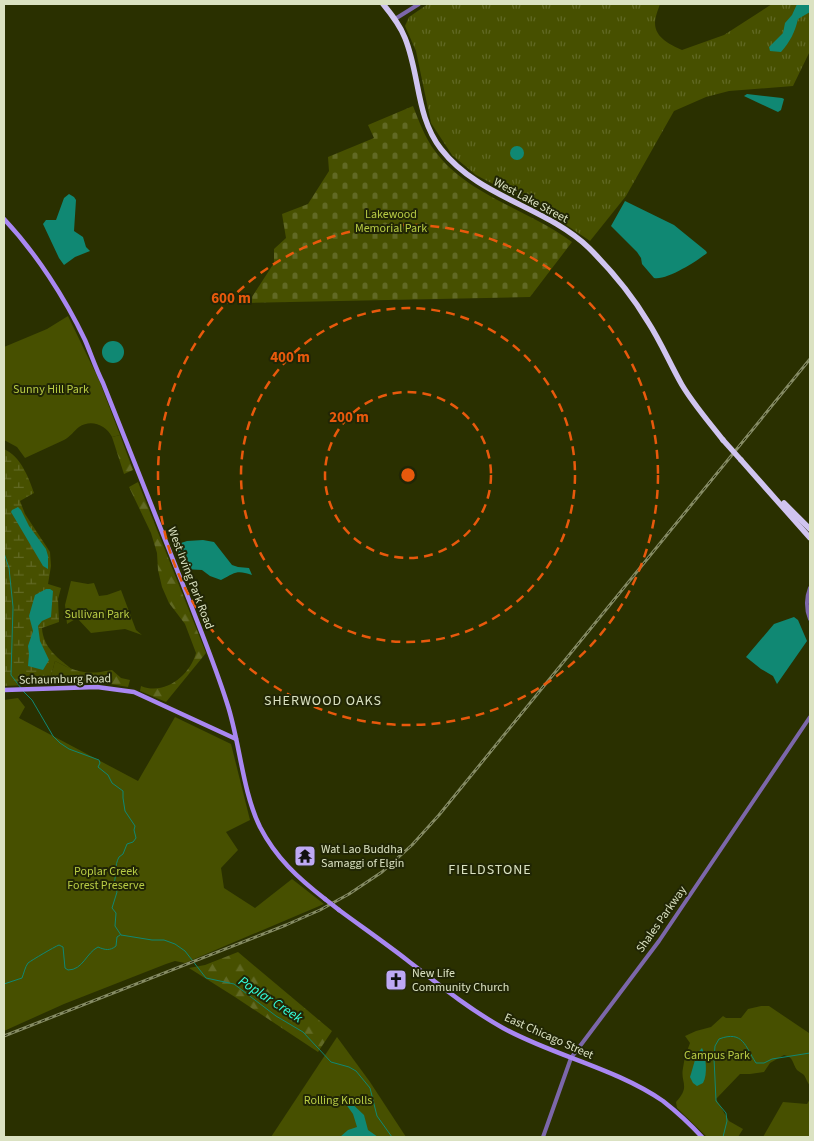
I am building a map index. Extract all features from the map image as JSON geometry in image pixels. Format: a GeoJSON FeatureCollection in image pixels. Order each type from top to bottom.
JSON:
{"type":"FeatureCollection","features":[{"type":"Feature","properties":{"kind":"highway","name":"West Lake Street"},"geometry":{"type":"LineString","coordinates":[[382,4],[395,19],[406,39],[426,122],[440,148],[450,160],[476,182],[541,214],[559,225],[587,247],[620,283],[641,310],[701,414],[810,538]]}},
{"type":"Feature","properties":{"kind":"highway","name":"West Lake Street"},"geometry":{"type":"LineString","coordinates":[[774,495],[794,511],[810,528]]}},
{"type":"Feature","properties":{"kind":"main road","name":"West Irving Park Road"},"geometry":{"type":"LineString","coordinates":[[4,219],[28,248],[58,292],[85,341],[200,627],[228,704],[257,817],[269,842],[274,851],[297,877],[366,929]]}},
{"type":"Feature","properties":{"kind":"main road","name":"Schaumburg Road"},"geometry":{"type":"LineString","coordinates":[[4,690],[97,687],[134,692],[236,738]]}},
{"type":"Feature","properties":{"kind":"main road"},"geometry":{"type":"LineString","coordinates":[[222,732],[230,729],[232,723]]}},
{"type":"Feature","properties":{"kind":"main road","name":"East Chicago Street"},"geometry":{"type":"LineString","coordinates":[[366,929],[449,993],[502,1028],[555,1053],[621,1079],[654,1096],[678,1114],[702,1137]]}},
{"type":"Feature","properties":{"kind":"street"},"geometry":{"type":"LineString","coordinates":[[395,19],[419,4]]}},
{"type":"Feature","properties":{"kind":"street"},"geometry":{"type":"LineString","coordinates":[[810,588],[807,599],[810,619]]}},
{"type":"Feature","properties":{"kind":"street","name":"Shales Parkway"},"geometry":{"type":"LineString","coordinates":[[542,1137],[571,1058],[659,941],[810,717]]}},
{"type":"Feature","properties":{"kind":"green space"},"geometry":{"type":"Polygon","coordinates":[[[428,4],[660,4],[655,21],[658,33],[664,40],[682,50],[724,35],[772,4],[810,4],[810,51],[793,86],[729,91],[706,97],[674,111],[626,196],[590,241],[553,216],[476,175],[452,155],[431,123],[416,51],[405,26],[409,17],[428,4]]]}},
{"type":"Feature","properties":{"kind":"green space","name":"Lakewood Memorial Park"},"geometry":{"type":"Polygon","coordinates":[[[413,106],[428,141],[435,151],[464,180],[499,201],[555,230],[572,242],[530,297],[248,303],[274,263],[274,249],[286,238],[282,214],[308,204],[329,171],[328,157],[374,138],[368,125],[413,106]]]}},
{"type":"Feature","properties":{"kind":"green space","name":"Sunny Hill Park"},"geometry":{"type":"Polygon","coordinates":[[[68,316],[99,380],[120,435],[112,437],[102,426],[93,423],[88,424],[79,427],[64,440],[25,458],[17,447],[4,440],[4,347],[47,329],[68,316]]]}},
{"type":"Feature","properties":{"kind":"green space"},"geometry":{"type":"Polygon","coordinates":[[[120,435],[133,470],[124,474],[112,437],[120,435]]]}},
{"type":"Feature","properties":{"kind":"green space"},"geometry":{"type":"Polygon","coordinates":[[[4,449],[15,457],[29,480],[34,493],[20,501],[25,514],[50,552],[51,566],[48,584],[61,588],[58,599],[59,622],[42,628],[43,635],[45,641],[57,657],[73,670],[55,661],[49,684],[4,686],[4,449]]]}},
{"type":"Feature","properties":{"kind":"green space"},"geometry":{"type":"Polygon","coordinates":[[[138,482],[206,653],[166,702],[140,691],[141,686],[159,688],[167,686],[182,676],[193,661],[196,653],[185,624],[169,603],[162,587],[157,553],[151,533],[129,487],[138,482]]]}},
{"type":"Feature","properties":{"kind":"green space","name":"Sullivan Park"},"geometry":{"type":"Polygon","coordinates":[[[71,581],[88,584],[94,583],[99,596],[121,590],[136,630],[142,635],[125,629],[91,633],[77,618],[67,624],[65,605],[71,581]]]}},
{"type":"Feature","properties":{"kind":"green space"},"geometry":{"type":"Polygon","coordinates":[[[55,661],[70,668],[89,673],[112,670],[121,678],[130,680],[128,687],[93,681],[49,684],[55,661]]]}},
{"type":"Feature","properties":{"kind":"green space","name":"Poplar Creek Forest Preserve"},"geometry":{"type":"Polygon","coordinates":[[[18,698],[25,707],[19,718],[138,781],[175,717],[231,744],[250,820],[226,832],[238,850],[221,868],[224,888],[255,908],[292,879],[324,904],[185,963],[175,961],[166,964],[64,1004],[4,1031],[4,700],[18,698]]]}},
{"type":"Feature","properties":{"kind":"green space"},"geometry":{"type":"Polygon","coordinates":[[[238,952],[332,1031],[318,1052],[189,968],[205,965],[238,952]]]}},
{"type":"Feature","properties":{"kind":"green space","name":"Campus Park"},"geometry":{"type":"Polygon","coordinates":[[[769,1006],[809,1033],[810,1086],[791,1059],[784,1055],[770,1063],[764,1072],[740,1074],[716,1099],[729,1121],[743,1129],[738,1137],[707,1137],[677,1108],[676,1102],[684,1088],[682,1073],[690,1043],[685,1036],[711,1027],[723,1016],[726,1018],[741,1018],[748,1009],[769,1006]]]}},
{"type":"Feature","properties":{"kind":"green space","name":"Rolling Knolls"},"geometry":{"type":"Polygon","coordinates":[[[337,1037],[370,1082],[406,1137],[271,1137],[337,1037]]]}},
{"type":"Feature","properties":{"kind":"green space"},"geometry":{"type":"Polygon","coordinates":[[[810,1099],[810,1137],[763,1137],[783,1102],[807,1104],[810,1099]]]}},
{"type":"Feature","properties":{"kind":"water"},"geometry":{"type":"Polygon","coordinates":[[[797,4],[810,4],[810,12],[798,19],[792,37],[781,52],[770,51],[769,47],[783,33],[785,23],[792,15],[797,4]]]}},
{"type":"Feature","properties":{"kind":"water"},"geometry":{"type":"Polygon","coordinates":[[[747,94],[782,98],[784,99],[781,110],[778,112],[744,96],[747,94]]]}},
{"type":"Feature","properties":{"kind":"water"},"geometry":{"type":"Polygon","coordinates":[[[514,146],[520,146],[524,153],[520,160],[514,160],[510,156],[510,150],[514,146]]]}},
{"type":"Feature","properties":{"kind":"water"},"geometry":{"type":"Polygon","coordinates":[[[69,194],[76,200],[74,231],[83,237],[86,247],[90,251],[75,257],[64,265],[43,224],[46,220],[56,220],[64,198],[69,194]]]}},
{"type":"Feature","properties":{"kind":"water"},"geometry":{"type":"Polygon","coordinates":[[[625,201],[674,225],[707,253],[673,274],[654,278],[642,264],[637,252],[611,226],[625,201]]]}},
{"type":"Feature","properties":{"kind":"water"},"geometry":{"type":"Polygon","coordinates":[[[113,341],[121,344],[124,352],[121,360],[113,363],[105,360],[102,352],[105,344],[113,341]]]}},
{"type":"Feature","properties":{"kind":"water"},"geometry":{"type":"Polygon","coordinates":[[[18,507],[46,549],[48,569],[43,566],[11,512],[18,507]]]}},
{"type":"Feature","properties":{"kind":"water"},"geometry":{"type":"Polygon","coordinates":[[[203,540],[214,542],[232,565],[249,568],[252,575],[237,573],[221,580],[210,576],[202,570],[184,569],[175,545],[187,541],[203,540]]]}},
{"type":"Feature","properties":{"kind":"water"},"geometry":{"type":"Polygon","coordinates":[[[46,589],[53,591],[51,617],[42,621],[38,626],[40,641],[49,660],[43,670],[28,666],[28,646],[33,631],[29,616],[35,595],[46,589]]]}},
{"type":"Feature","properties":{"kind":"water"},"geometry":{"type":"Polygon","coordinates":[[[794,617],[798,620],[807,641],[777,684],[773,676],[746,657],[774,624],[794,617]]]}},
{"type":"Feature","properties":{"kind":"water"},"geometry":{"type":"Polygon","coordinates":[[[702,1048],[706,1075],[703,1083],[697,1086],[690,1077],[696,1058],[702,1048]]]}},
{"type":"Feature","properties":{"kind":"water"},"geometry":{"type":"Polygon","coordinates":[[[345,1097],[364,1115],[368,1130],[378,1137],[340,1137],[348,1130],[357,1127],[353,1114],[343,1100],[345,1097]]]}},
{"type":"Feature","properties":{"kind":"waterway"},"geometry":{"type":"LineString","coordinates":[[4,553],[9,568],[13,607],[11,675],[21,688]]}},
{"type":"Feature","properties":{"kind":"waterway"},"geometry":{"type":"LineString","coordinates":[[23,691],[32,700],[53,736],[69,749],[99,760],[98,767],[108,775],[112,783],[123,791],[125,811],[135,826],[136,838],[133,842],[127,844],[123,854],[117,860],[114,883],[117,892],[112,908],[116,913],[115,926],[121,935]]}},
{"type":"Feature","properties":{"kind":"waterway","name":"Poplar Creek"},"geometry":{"type":"LineString","coordinates":[[4,984],[22,978],[28,963],[59,945],[63,947],[65,968],[68,970],[81,964],[98,947],[107,950],[112,949],[116,946],[117,937],[120,935]]}},
{"type":"Feature","properties":{"kind":"waterway","name":"Poplar Creek"},"geometry":{"type":"LineString","coordinates":[[121,935],[164,940],[175,944],[185,951],[206,978],[234,984],[276,1016],[303,1032],[331,1062],[356,1071],[370,1088],[377,1116],[392,1137]]}},
{"type":"Feature","properties":{"kind":"waterway","name":"Poplar Creek"},"geometry":{"type":"LineString","coordinates":[[723,1137],[727,1121],[726,1113],[716,1101],[714,1058],[715,1046],[719,1039],[727,1037],[738,1038],[746,1046],[756,1063],[810,1053]]}},
{"type":"Feature","properties":{"kind":"railway"},"geometry":{"type":"LineString","coordinates":[[4,1036],[286,925],[320,910],[349,894],[382,872],[412,845],[439,815],[810,359]]}},
{"type":"Feature","properties":{"kind":"place","name":"Wat Lao Buddha Samaggi of Elgin"},"geometry":{"type":"Point","coordinates":[305,856]}},
{"type":"Feature","properties":{"kind":"place","name":"New Life Community Church"},"geometry":{"type":"Point","coordinates":[396,980]}},
{"type":"Feature","properties":{"kind":"district","name":"SHERWOOD OAKS"},"geometry":{"type":"Point","coordinates":[323,700]}},
{"type":"Feature","properties":{"kind":"district","name":"FIELDSTONE"},"geometry":{"type":"Point","coordinates":[490,869]}}]}
